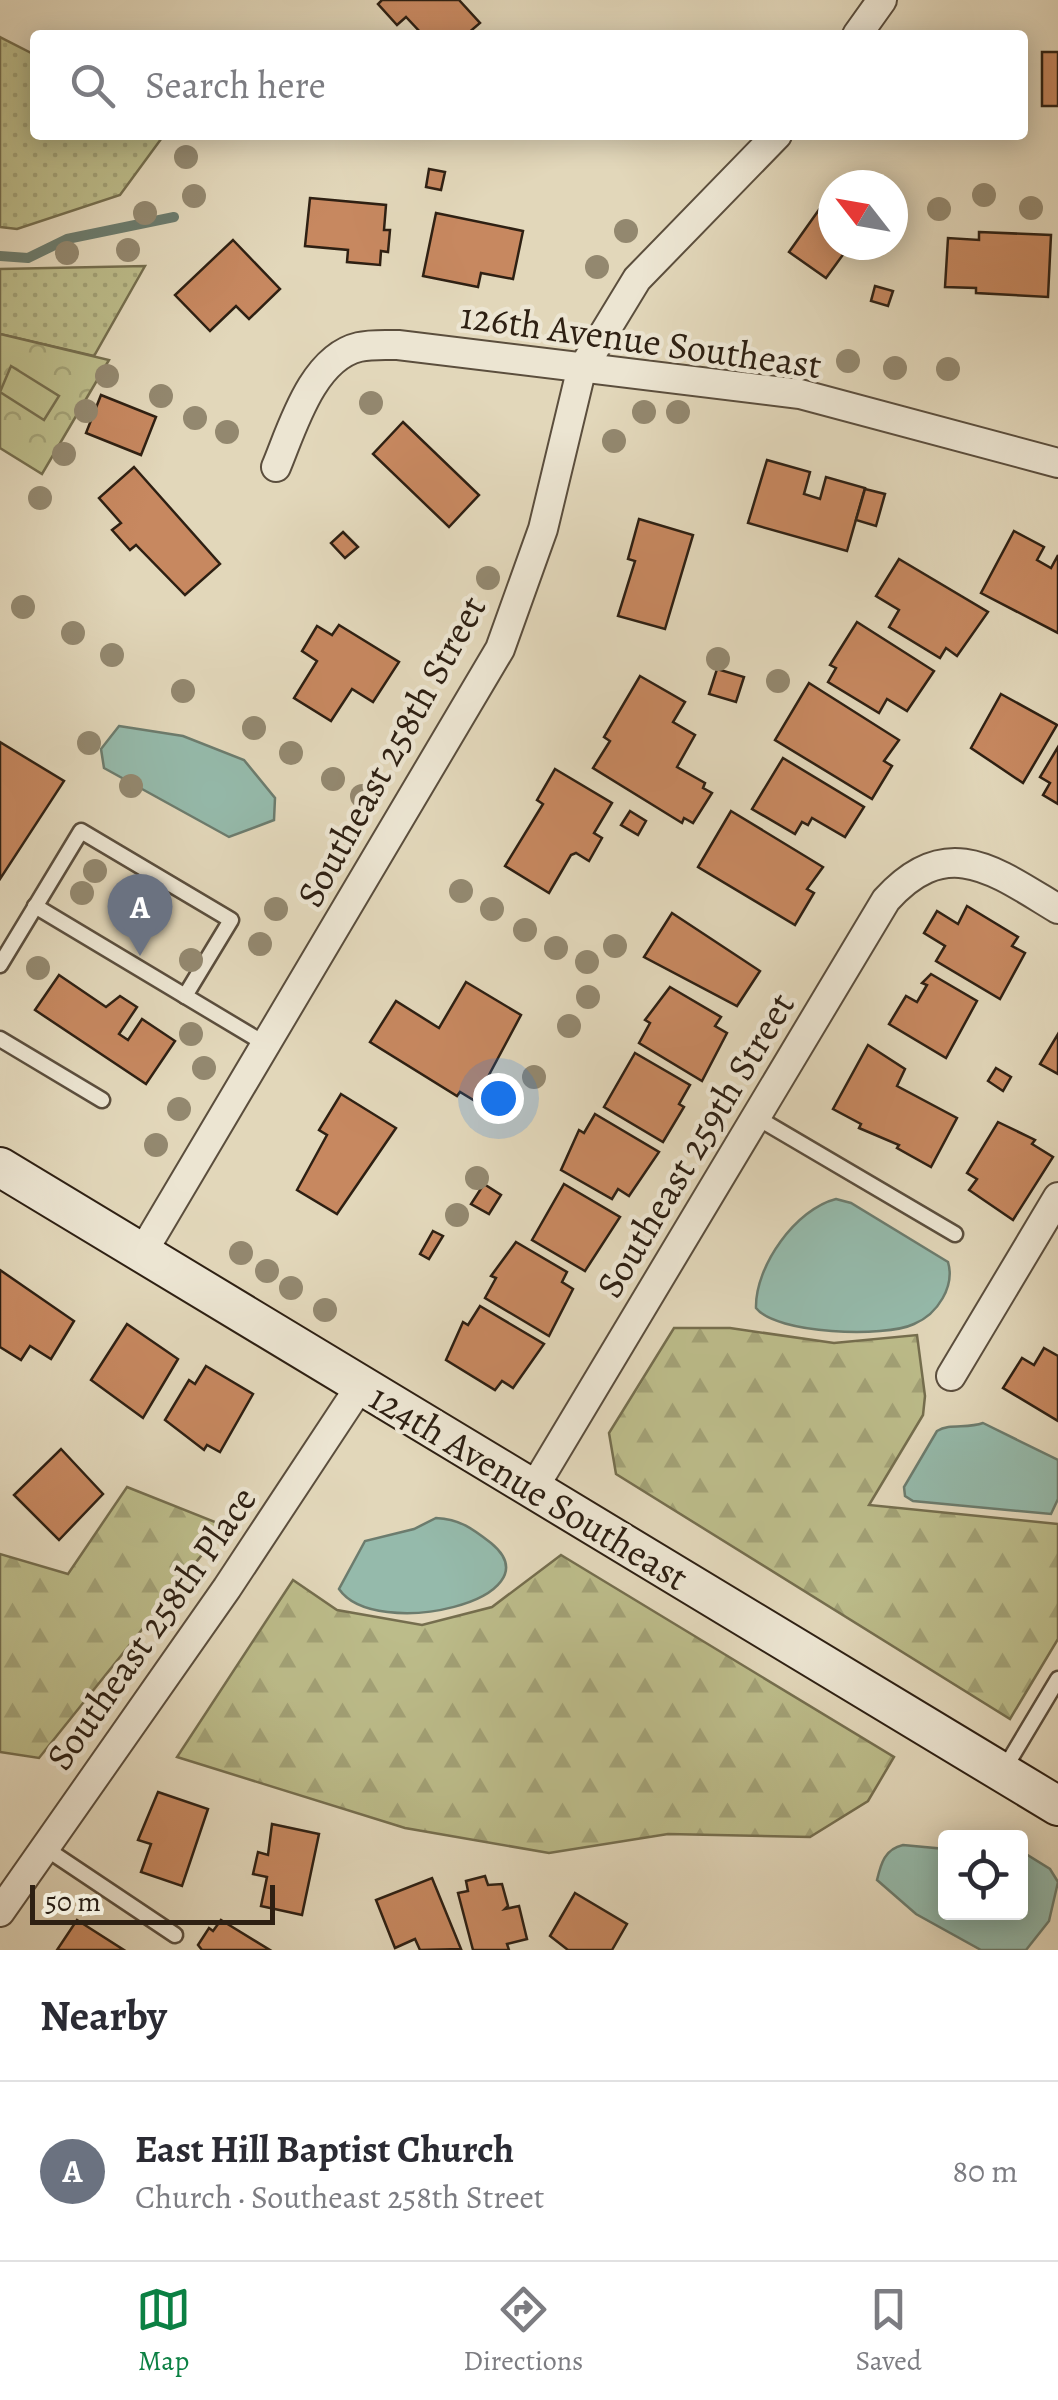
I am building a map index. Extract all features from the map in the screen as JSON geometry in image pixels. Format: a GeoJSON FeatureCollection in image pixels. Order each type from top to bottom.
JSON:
{"type":"FeatureCollection","features":[{"type":"Feature","properties":{"kind":"street"},"geometry":{"type":"LineString","coordinates":[[861,30],[882,0]]}},
{"type":"Feature","properties":{"kind":"street","name":"Southeast 258th Street"},"geometry":{"type":"LineString","coordinates":[[142,1254],[500,649],[543,529],[581,370],[636,280],[772,140]]}},
{"type":"Feature","properties":{"kind":"street","name":"126th Avenue Southeast"},"geometry":{"type":"LineString","coordinates":[[276,468],[317,379],[337,358],[357,347],[398,345],[800,394],[1058,463]]}},
{"type":"Feature","properties":{"kind":"street","name":"Southeast 259th Street"},"geometry":{"type":"LineString","coordinates":[[533,1489],[886,900],[905,878],[944,863],[963,861],[988,867],[1058,909]]}},
{"type":"Feature","properties":{"kind":"street","name":"124th Avenue Southeast"},"geometry":{"type":"LineString","coordinates":[[0,1167],[1058,1806]]}},
{"type":"Feature","properties":{"kind":"street"},"geometry":{"type":"LineString","coordinates":[[950,1376],[1058,1197]]}},
{"type":"Feature","properties":{"kind":"street","name":"Southeast 258th Place"},"geometry":{"type":"LineString","coordinates":[[0,1912],[228,1588],[361,1385]]}},
{"type":"Feature","properties":{"kind":"lane"},"geometry":{"type":"LineString","coordinates":[[0,965],[81,831],[230,920],[185,996]]}},
{"type":"Feature","properties":{"kind":"lane"},"geometry":{"type":"LineString","coordinates":[[36,906],[267,1045]]}},
{"type":"Feature","properties":{"kind":"lane"},"geometry":{"type":"LineString","coordinates":[[0,1039],[102,1100]]}},
{"type":"Feature","properties":{"kind":"lane"},"geometry":{"type":"LineString","coordinates":[[756,1117],[955,1234]]}},
{"type":"Feature","properties":{"kind":"lane"},"geometry":{"type":"LineString","coordinates":[[1002,1772],[1058,1680]]}},
{"type":"Feature","properties":{"kind":"lane"},"geometry":{"type":"LineString","coordinates":[[46,1848],[175,1935]]}},
{"type":"Feature","properties":{"kind":"green space"},"geometry":{"type":"Polygon","coordinates":[[[0,37],[30,52],[30,140],[160,140],[120,195],[17,229],[0,227],[0,37]]]}},
{"type":"Feature","properties":{"kind":"green space"},"geometry":{"type":"Polygon","coordinates":[[[145,266],[94,356],[0,334],[0,269],[145,266]]]}},
{"type":"Feature","properties":{"kind":"green space"},"geometry":{"type":"Polygon","coordinates":[[[0,334],[109,360],[42,474],[0,448],[0,334]]]}},
{"type":"Feature","properties":{"kind":"green space"},"geometry":{"type":"Polygon","coordinates":[[[11,366],[59,396],[44,420],[0,392],[11,366]]]}},
{"type":"Feature","properties":{"kind":"green space"},"geometry":{"type":"Polygon","coordinates":[[[674,1328],[730,1328],[834,1343],[917,1335],[925,1396],[923,1415],[869,1505],[1058,1524],[1058,1639],[1010,1719],[616,1474],[609,1433],[674,1328]]]}},
{"type":"Feature","properties":{"kind":"green space"},"geometry":{"type":"Polygon","coordinates":[[[127,1487],[225,1526],[39,1758],[0,1752],[0,1554],[68,1574],[127,1487]]]}},
{"type":"Feature","properties":{"kind":"green space"},"geometry":{"type":"Polygon","coordinates":[[[561,1555],[894,1757],[868,1801],[810,1837],[668,1834],[549,1853],[405,1828],[177,1757],[293,1580],[337,1610],[422,1625],[492,1607],[561,1555]]]}},
{"type":"Feature","properties":{"kind":"shaded area"},"geometry":{"type":"Polygon","coordinates":[[[119,726],[183,736],[244,760],[275,798],[274,820],[229,837],[104,768],[101,749],[119,726]]]}},
{"type":"Feature","properties":{"kind":"shaded area"},"geometry":{"type":"Polygon","coordinates":[[[836,1199],[851,1203],[948,1262],[947,1290],[923,1319],[880,1331],[832,1331],[785,1323],[756,1308],[762,1275],[781,1242],[806,1214],[836,1199]]]}},
{"type":"Feature","properties":{"kind":"shaded area"},"geometry":{"type":"Polygon","coordinates":[[[983,1423],[1058,1460],[1058,1499],[1051,1514],[913,1501],[905,1496],[904,1487],[937,1431],[983,1423]]]}},
{"type":"Feature","properties":{"kind":"shaded area"},"geometry":{"type":"Polygon","coordinates":[[[436,1518],[466,1526],[491,1543],[505,1563],[501,1581],[482,1596],[454,1607],[421,1613],[388,1612],[359,1605],[339,1589],[365,1541],[414,1529],[436,1518]]]}},
{"type":"Feature","properties":{"kind":"shaded area"},"geometry":{"type":"Polygon","coordinates":[[[897,1847],[938,1848],[938,1920],[1028,1920],[1028,1855],[1050,1869],[1058,1882],[1049,1921],[1026,1950],[981,1950],[916,1914],[877,1880],[888,1853],[897,1847]]]}},
{"type":"Feature","properties":{"kind":"building"},"geometry":{"type":"Polygon","coordinates":[[[382,0],[459,0],[480,23],[472,30],[418,30],[406,17],[397,25],[378,4],[382,0]]]}},
{"type":"Feature","properties":{"kind":"building"},"geometry":{"type":"Polygon","coordinates":[[[1042,52],[1058,52],[1058,106],[1042,106],[1042,52]]]}},
{"type":"Feature","properties":{"kind":"building"},"geometry":{"type":"Polygon","coordinates":[[[429,169],[445,172],[441,190],[426,187],[429,169]]]}},
{"type":"Feature","properties":{"kind":"building"},"geometry":{"type":"Polygon","coordinates":[[[310,198],[386,205],[384,230],[390,230],[388,252],[381,251],[380,265],[347,262],[348,250],[305,246],[310,198]]]}},
{"type":"Feature","properties":{"kind":"building"},"geometry":{"type":"Polygon","coordinates":[[[818,211],[818,260],[839,260],[826,278],[789,252],[818,211]]]}},
{"type":"Feature","properties":{"kind":"building"},"geometry":{"type":"Polygon","coordinates":[[[436,213],[523,231],[513,279],[481,273],[478,287],[423,276],[436,213]]]}},
{"type":"Feature","properties":{"kind":"building"},"geometry":{"type":"Polygon","coordinates":[[[979,232],[1051,235],[1048,297],[945,287],[948,238],[979,240],[979,232]]]}},
{"type":"Feature","properties":{"kind":"building"},"geometry":{"type":"Polygon","coordinates":[[[233,240],[280,289],[249,319],[236,306],[210,331],[175,295],[233,240]]]}},
{"type":"Feature","properties":{"kind":"building"},"geometry":{"type":"Polygon","coordinates":[[[875,286],[893,291],[888,306],[871,301],[875,286]]]}},
{"type":"Feature","properties":{"kind":"building"},"geometry":{"type":"Polygon","coordinates":[[[101,395],[156,417],[141,455],[86,433],[101,395]]]}},
{"type":"Feature","properties":{"kind":"building"},"geometry":{"type":"Polygon","coordinates":[[[403,422],[479,495],[449,527],[373,454],[403,422]]]}},
{"type":"Feature","properties":{"kind":"building"},"geometry":{"type":"Polygon","coordinates":[[[767,460],[810,472],[804,494],[820,499],[826,477],[865,488],[847,551],[748,523],[767,460]]]}},
{"type":"Feature","properties":{"kind":"building"},"geometry":{"type":"Polygon","coordinates":[[[134,467],[220,564],[185,595],[136,545],[130,550],[112,530],[121,523],[99,498],[134,467]]]}},
{"type":"Feature","properties":{"kind":"building"},"geometry":{"type":"Polygon","coordinates":[[[865,489],[885,494],[876,526],[856,520],[865,489]]]}},
{"type":"Feature","properties":{"kind":"building"},"geometry":{"type":"Polygon","coordinates":[[[639,519],[693,535],[665,629],[618,616],[635,561],[628,559],[639,519]]]}},
{"type":"Feature","properties":{"kind":"building"},"geometry":{"type":"Polygon","coordinates":[[[1014,531],[1044,547],[1037,560],[1051,568],[1058,555],[1058,633],[981,593],[1014,531]]]}},
{"type":"Feature","properties":{"kind":"building"},"geometry":{"type":"Polygon","coordinates":[[[343,532],[358,547],[345,558],[331,543],[343,532]]]}},
{"type":"Feature","properties":{"kind":"building"},"geometry":{"type":"Polygon","coordinates":[[[899,559],[988,612],[957,656],[946,648],[940,658],[889,627],[899,610],[876,596],[899,559]]]}},
{"type":"Feature","properties":{"kind":"building"},"geometry":{"type":"Polygon","coordinates":[[[857,622],[934,671],[907,711],[887,699],[879,713],[828,682],[836,668],[830,665],[857,622]]]}},
{"type":"Feature","properties":{"kind":"building"},"geometry":{"type":"Polygon","coordinates":[[[339,625],[399,662],[373,702],[352,689],[331,721],[294,698],[317,661],[302,651],[317,626],[332,635],[339,625]]]}},
{"type":"Feature","properties":{"kind":"building"},"geometry":{"type":"Polygon","coordinates":[[[717,669],[744,677],[736,702],[709,694],[717,669]]]}},
{"type":"Feature","properties":{"kind":"building"},"geometry":{"type":"Polygon","coordinates":[[[640,676],[685,702],[673,722],[695,735],[677,767],[705,783],[703,788],[712,793],[693,823],[684,818],[682,823],[593,768],[610,741],[604,737],[640,676]]]}},
{"type":"Feature","properties":{"kind":"building"},"geometry":{"type":"Polygon","coordinates":[[[809,683],[899,740],[884,761],[892,766],[872,799],[775,740],[809,683]]]}},
{"type":"Feature","properties":{"kind":"building"},"geometry":{"type":"Polygon","coordinates":[[[1001,694],[1057,725],[1023,783],[971,748],[1001,694]]]}},
{"type":"Feature","properties":{"kind":"building"},"geometry":{"type":"Polygon","coordinates":[[[0,742],[64,781],[0,879],[0,742]]]}},
{"type":"Feature","properties":{"kind":"building"},"geometry":{"type":"Polygon","coordinates":[[[1058,747],[1058,804],[1043,795],[1050,783],[1040,777],[1058,747]]]}},
{"type":"Feature","properties":{"kind":"building"},"geometry":{"type":"Polygon","coordinates":[[[783,758],[864,807],[845,837],[812,818],[808,825],[802,822],[795,834],[752,809],[783,758]]]}},
{"type":"Feature","properties":{"kind":"building"},"geometry":{"type":"Polygon","coordinates":[[[555,769],[612,803],[594,833],[602,838],[589,861],[576,853],[571,855],[549,893],[505,866],[543,804],[537,800],[555,769]]]}},
{"type":"Feature","properties":{"kind":"building"},"geometry":{"type":"Polygon","coordinates":[[[630,811],[646,821],[638,835],[621,825],[630,811]]]}},
{"type":"Feature","properties":{"kind":"building"},"geometry":{"type":"Polygon","coordinates":[[[731,811],[823,867],[807,889],[814,893],[795,925],[698,867],[731,811]]]}},
{"type":"Feature","properties":{"kind":"building"},"geometry":{"type":"Polygon","coordinates":[[[967,906],[1018,937],[1012,946],[1025,953],[1000,999],[936,961],[945,946],[924,933],[937,911],[958,924],[967,906]]]}},
{"type":"Feature","properties":{"kind":"building"},"geometry":{"type":"Polygon","coordinates":[[[672,913],[760,971],[737,1006],[644,957],[672,913]]]}},
{"type":"Feature","properties":{"kind":"building"},"geometry":{"type":"Polygon","coordinates":[[[931,974],[977,1001],[946,1058],[889,1024],[906,996],[917,1002],[927,985],[922,983],[931,974]]]}},
{"type":"Feature","properties":{"kind":"building"},"geometry":{"type":"Polygon","coordinates":[[[59,975],[106,1007],[120,996],[137,1007],[119,1034],[128,1040],[142,1019],[175,1041],[146,1084],[35,1010],[59,975]]]}},
{"type":"Feature","properties":{"kind":"building"},"geometry":{"type":"Polygon","coordinates":[[[466,982],[521,1015],[475,1101],[460,1092],[457,1096],[370,1042],[396,1001],[439,1028],[466,982]]]}},
{"type":"Feature","properties":{"kind":"building"},"geometry":{"type":"Polygon","coordinates":[[[670,987],[721,1017],[715,1026],[727,1033],[702,1081],[639,1043],[650,1023],[645,1020],[670,987]]]}},
{"type":"Feature","properties":{"kind":"building"},"geometry":{"type":"Polygon","coordinates":[[[1058,1034],[1058,1074],[1040,1064],[1058,1034]]]}},
{"type":"Feature","properties":{"kind":"building"},"geometry":{"type":"Polygon","coordinates":[[[868,1045],[905,1069],[897,1086],[957,1118],[931,1167],[897,1148],[899,1145],[859,1128],[861,1124],[833,1109],[868,1045]]]}},
{"type":"Feature","properties":{"kind":"building"},"geometry":{"type":"Polygon","coordinates":[[[635,1053],[690,1085],[679,1104],[684,1107],[663,1142],[604,1107],[635,1053]]]}},
{"type":"Feature","properties":{"kind":"building"},"geometry":{"type":"Polygon","coordinates":[[[996,1068],[1011,1077],[1003,1091],[988,1081],[996,1068]]]}},
{"type":"Feature","properties":{"kind":"building"},"geometry":{"type":"Polygon","coordinates":[[[341,1094],[396,1128],[337,1214],[297,1190],[327,1135],[319,1130],[341,1094]]]}},
{"type":"Feature","properties":{"kind":"building"},"geometry":{"type":"Polygon","coordinates":[[[595,1114],[659,1152],[629,1196],[618,1189],[612,1199],[561,1170],[579,1130],[584,1133],[595,1114]]]}},
{"type":"Feature","properties":{"kind":"building"},"geometry":{"type":"Polygon","coordinates":[[[998,1122],[1035,1140],[1032,1144],[1053,1157],[1013,1220],[969,1190],[977,1179],[967,1173],[998,1122]]]}},
{"type":"Feature","properties":{"kind":"building"},"geometry":{"type":"Polygon","coordinates":[[[484,1184],[501,1195],[489,1214],[471,1204],[484,1184]]]}},
{"type":"Feature","properties":{"kind":"building"},"geometry":{"type":"Polygon","coordinates":[[[564,1184],[620,1217],[585,1271],[532,1240],[564,1184]]]}},
{"type":"Feature","properties":{"kind":"building"},"geometry":{"type":"Polygon","coordinates":[[[433,1231],[443,1236],[429,1259],[420,1254],[433,1231]]]}},
{"type":"Feature","properties":{"kind":"building"},"geometry":{"type":"Polygon","coordinates":[[[516,1242],[567,1272],[562,1282],[573,1289],[549,1336],[485,1298],[496,1278],[491,1276],[516,1242]]]}},
{"type":"Feature","properties":{"kind":"building"},"geometry":{"type":"Polygon","coordinates":[[[0,1270],[74,1321],[51,1359],[30,1346],[21,1360],[0,1347],[0,1270]]]}},
{"type":"Feature","properties":{"kind":"building"},"geometry":{"type":"Polygon","coordinates":[[[480,1306],[544,1344],[513,1388],[502,1381],[495,1390],[446,1360],[463,1322],[468,1325],[480,1306]]]}},
{"type":"Feature","properties":{"kind":"building"},"geometry":{"type":"Polygon","coordinates":[[[127,1324],[178,1359],[143,1418],[91,1380],[127,1324]]]}},
{"type":"Feature","properties":{"kind":"building"},"geometry":{"type":"Polygon","coordinates":[[[1044,1348],[1058,1356],[1058,1421],[1003,1388],[1022,1358],[1034,1365],[1044,1348]]]}},
{"type":"Feature","properties":{"kind":"building"},"geometry":{"type":"Polygon","coordinates":[[[206,1366],[253,1394],[220,1452],[207,1445],[204,1450],[165,1420],[189,1380],[195,1384],[206,1366]]]}},
{"type":"Feature","properties":{"kind":"building"},"geometry":{"type":"Polygon","coordinates":[[[61,1449],[103,1494],[59,1540],[14,1495],[61,1449]]]}},
{"type":"Feature","properties":{"kind":"building"},"geometry":{"type":"Polygon","coordinates":[[[158,1792],[208,1809],[182,1886],[141,1872],[151,1844],[138,1840],[158,1792]]]}},
{"type":"Feature","properties":{"kind":"building"},"geometry":{"type":"Polygon","coordinates":[[[272,1824],[319,1834],[302,1915],[261,1906],[267,1877],[253,1874],[258,1852],[268,1855],[272,1824]]]}},
{"type":"Feature","properties":{"kind":"building"},"geometry":{"type":"Polygon","coordinates":[[[485,1876],[488,1885],[502,1884],[508,1906],[505,1909],[519,1906],[527,1939],[507,1944],[509,1950],[473,1950],[458,1893],[468,1891],[466,1881],[485,1876]]]}},
{"type":"Feature","properties":{"kind":"building"},"geometry":{"type":"Polygon","coordinates":[[[432,1878],[461,1949],[420,1950],[415,1939],[395,1948],[376,1900],[432,1878]]]}},
{"type":"Feature","properties":{"kind":"building"},"geometry":{"type":"Polygon","coordinates":[[[575,1893],[627,1924],[612,1950],[568,1950],[550,1936],[575,1893]]]}},
{"type":"Feature","properties":{"kind":"building"},"geometry":{"type":"Polygon","coordinates":[[[77,1920],[124,1950],[57,1950],[77,1920]]]}},
{"type":"Feature","properties":{"kind":"building"},"geometry":{"type":"Polygon","coordinates":[[[221,1920],[270,1950],[202,1950],[198,1945],[209,1928],[213,1931],[221,1920]]]}},
{"type":"Feature","properties":{"kind":"waterway"},"geometry":{"type":"LineString","coordinates":[[0,256],[28,258],[67,239],[174,217]]}},
{"type":"Feature","properties":{"kind":"place","name":"East Hill Baptist Church"},"geometry":{"type":"Point","coordinates":[140,956]}}]}
